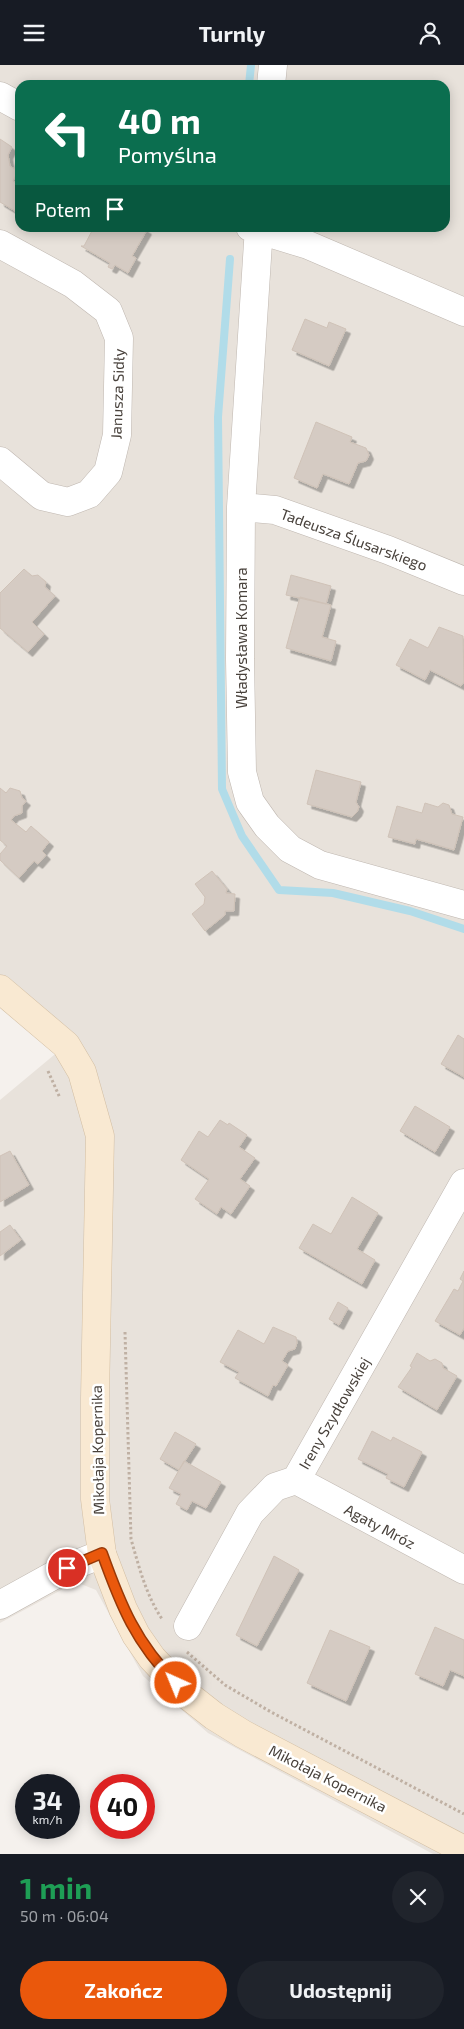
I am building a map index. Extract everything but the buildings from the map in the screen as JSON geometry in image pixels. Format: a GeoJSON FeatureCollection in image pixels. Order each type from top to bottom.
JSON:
{"type":"FeatureCollection","features":[{"type":"Feature","properties":{"kind":"street"},"geometry":{"type":"LineString","coordinates":[[272,80],[273,65]]}},
{"type":"Feature","properties":{"kind":"street"},"geometry":{"type":"LineString","coordinates":[[0,96],[15,104]]}},
{"type":"Feature","properties":{"kind":"street","name":"Władysława Komara"},"geometry":{"type":"LineString","coordinates":[[256,232],[241,507],[240,659],[242,772],[250,801],[267,826],[290,849],[320,865],[464,905]]}},
{"type":"Feature","properties":{"kind":"street"},"geometry":{"type":"LineString","coordinates":[[268,232],[308,245],[464,312]]}},
{"type":"Feature","properties":{"kind":"street","name":"Janusza Sidły"},"geometry":{"type":"LineString","coordinates":[[0,244],[73,284],[108,311],[119,338],[117,435],[108,472],[89,494],[68,502],[42,496],[0,461]]}},
{"type":"Feature","properties":{"kind":"street","name":"Tadeusza Ślusarskiego"},"geometry":{"type":"LineString","coordinates":[[241,507],[275,510],[388,550],[464,581]]}},
{"type":"Feature","properties":{"kind":"street","name":"Mikołaja Kopernika"},"geometry":{"type":"LineString","coordinates":[[0,989],[66,1045],[82,1071],[100,1136],[95,1499],[102,1553],[123,1609],[136,1635],[152,1658],[186,1694],[214,1716],[243,1734],[464,1850]]}},
{"type":"Feature","properties":{"kind":"street","name":"Ireny Szydłowskiej"},"geometry":{"type":"LineString","coordinates":[[178,1631],[250,1513],[275,1487],[296,1480],[464,1183]]}},
{"type":"Feature","properties":{"kind":"street","name":"Agaty Mróz"},"geometry":{"type":"LineString","coordinates":[[296,1480],[464,1570]]}},
{"type":"Feature","properties":{"kind":"street"},"geometry":{"type":"LineString","coordinates":[[0,1605],[67,1568],[102,1553]]}},
{"type":"Feature","properties":{"kind":"path"},"geometry":{"type":"LineString","coordinates":[[46,1064],[61,1101]]}},
{"type":"Feature","properties":{"kind":"path"},"geometry":{"type":"LineString","coordinates":[[125,1327],[131,1539],[140,1571],[154,1606],[225,1685],[271,1712],[464,1814]]}},
{"type":"Feature","properties":{"kind":"shaded area"},"geometry":{"type":"Polygon","coordinates":[[[0,65],[464,65],[464,1854],[433,1854],[208,1733],[143,1676],[96,1590],[76,1582],[0,1623],[0,1100],[66,1045],[0,989],[0,65]]]}},
{"type":"Feature","properties":{"kind":"waterway"},"geometry":{"type":"LineString","coordinates":[[250,80],[251,65]]}},
{"type":"Feature","properties":{"kind":"waterway"},"geometry":{"type":"LineString","coordinates":[[230,259],[218,417],[222,789],[242,836],[279,890],[333,893],[410,911],[464,929]]}},
{"type":"Feature","properties":{"kind":"route"},"geometry":{"type":"LineString","coordinates":[[67,1568],[102,1553],[123,1609],[136,1635],[152,1658],[176,1683]]}}]}
